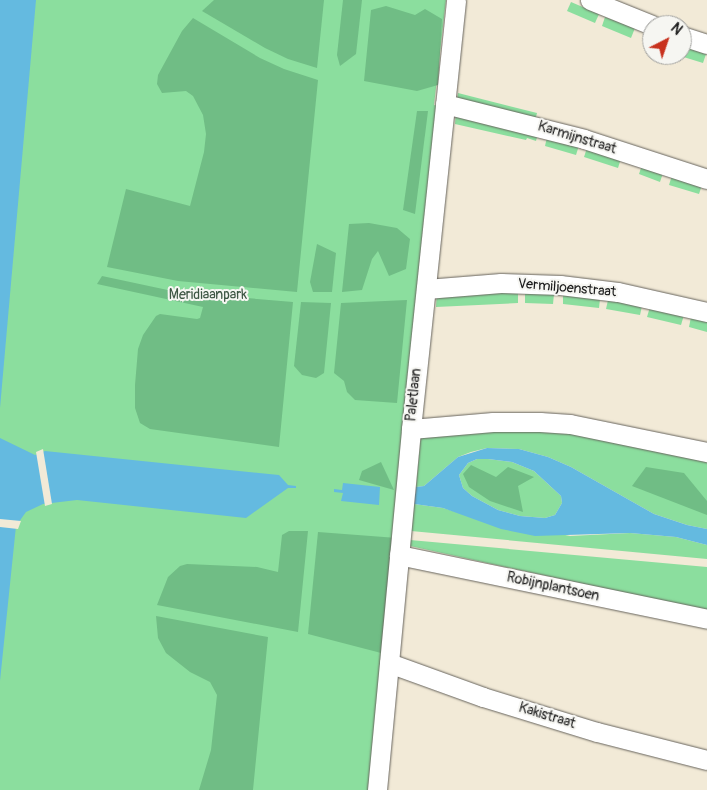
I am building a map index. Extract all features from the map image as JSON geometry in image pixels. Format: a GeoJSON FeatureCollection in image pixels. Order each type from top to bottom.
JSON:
{"type":"FeatureCollection","features":[{"type":"Feature","properties":{"kind":"street","name":"Paletlaan"},"geometry":{"type":"LineString","coordinates":[[378,790],[411,429],[456,0]]}},
{"type":"Feature","properties":{"kind":"street"},"geometry":{"type":"LineString","coordinates":[[590,0],[642,21]]}},
{"type":"Feature","properties":{"kind":"street"},"geometry":{"type":"LineString","coordinates":[[692,39],[707,44]]}},
{"type":"Feature","properties":{"kind":"street","name":"Karmijnstraat"},"geometry":{"type":"LineString","coordinates":[[445,104],[584,139],[707,179]]}},
{"type":"Feature","properties":{"kind":"street","name":"Vermiljoenstraat"},"geometry":{"type":"LineString","coordinates":[[426,289],[501,283],[560,285],[618,292],[707,312]]}},
{"type":"Feature","properties":{"kind":"street"},"geometry":{"type":"LineString","coordinates":[[411,429],[493,422],[540,422],[579,426],[707,452]]}},
{"type":"Feature","properties":{"kind":"street","name":"Robijnplantsoen"},"geometry":{"type":"LineString","coordinates":[[399,555],[707,619]]}},
{"type":"Feature","properties":{"kind":"street","name":"Kakistraat"},"geometry":{"type":"LineString","coordinates":[[389,663],[483,697],[597,732],[707,760]]}},
{"type":"Feature","properties":{"kind":"green space","name":"Meridiaanpark"},"geometry":{"type":"Polygon","coordinates":[[[28,0],[446,0],[434,105],[441,107],[373,790],[0,790],[0,287],[28,0]]]}},
{"type":"Feature","properties":{"kind":"green space"},"geometry":{"type":"Polygon","coordinates":[[[214,0],[324,0],[317,68],[288,59],[265,48],[202,11],[214,0]]]}},
{"type":"Feature","properties":{"kind":"green space"},"geometry":{"type":"Polygon","coordinates":[[[343,0],[362,0],[356,54],[340,66],[337,55],[343,0]]]}},
{"type":"Feature","properties":{"kind":"green space"},"geometry":{"type":"Polygon","coordinates":[[[571,2],[599,14],[595,23],[567,11],[571,2]]]}},
{"type":"Feature","properties":{"kind":"green space"},"geometry":{"type":"Polygon","coordinates":[[[386,6],[415,15],[425,9],[442,19],[438,85],[417,91],[364,81],[371,10],[386,6]]]}},
{"type":"Feature","properties":{"kind":"green space"},"geometry":{"type":"Polygon","coordinates":[[[605,17],[635,28],[631,38],[602,26],[605,17]]]}},
{"type":"Feature","properties":{"kind":"green space"},"geometry":{"type":"Polygon","coordinates":[[[193,18],[260,58],[284,69],[318,80],[297,292],[178,281],[107,267],[126,189],[190,206],[204,152],[206,134],[203,115],[193,96],[186,91],[162,93],[157,84],[158,75],[182,31],[193,18]]]}},
{"type":"Feature","properties":{"kind":"green space"},"geometry":{"type":"Polygon","coordinates":[[[692,49],[706,54],[703,63],[692,60],[692,49]]]}},
{"type":"Feature","properties":{"kind":"green space"},"geometry":{"type":"Polygon","coordinates":[[[458,93],[537,113],[535,121],[457,101],[458,93]]]}},
{"type":"Feature","properties":{"kind":"green space"},"geometry":{"type":"Polygon","coordinates":[[[417,111],[428,111],[415,214],[403,210],[417,111]]]}},
{"type":"Feature","properties":{"kind":"green space"},"geometry":{"type":"Polygon","coordinates":[[[456,112],[539,130],[536,141],[455,124],[456,112]]]}},
{"type":"Feature","properties":{"kind":"green space"},"geometry":{"type":"Polygon","coordinates":[[[548,133],[580,142],[576,155],[545,146],[548,133]]]}},
{"type":"Feature","properties":{"kind":"green space"},"geometry":{"type":"Polygon","coordinates":[[[588,145],[622,155],[618,168],[584,157],[588,145]]]}},
{"type":"Feature","properties":{"kind":"green space"},"geometry":{"type":"Polygon","coordinates":[[[643,162],[664,170],[660,182],[639,174],[643,162]]]}},
{"type":"Feature","properties":{"kind":"green space"},"geometry":{"type":"Polygon","coordinates":[[[673,172],[703,182],[699,194],[669,185],[673,172]]]}},
{"type":"Feature","properties":{"kind":"green space"},"geometry":{"type":"Polygon","coordinates":[[[369,223],[397,228],[410,239],[406,269],[389,276],[378,251],[372,259],[362,290],[342,292],[349,224],[369,223]]]}},
{"type":"Feature","properties":{"kind":"green space"},"geometry":{"type":"Polygon","coordinates":[[[317,244],[336,253],[332,292],[313,292],[310,282],[317,244]]]}},
{"type":"Feature","properties":{"kind":"green space"},"geometry":{"type":"Polygon","coordinates":[[[102,276],[177,292],[293,302],[279,447],[150,429],[140,423],[135,408],[135,385],[138,349],[143,335],[156,316],[160,314],[197,319],[200,318],[203,307],[97,284],[102,276]]]}},
{"type":"Feature","properties":{"kind":"green space"},"geometry":{"type":"Polygon","coordinates":[[[437,292],[518,292],[518,303],[436,307],[437,292]]]}},
{"type":"Feature","properties":{"kind":"green space"},"geometry":{"type":"Polygon","coordinates":[[[525,293],[554,294],[553,304],[525,303],[525,293]]]}},
{"type":"Feature","properties":{"kind":"green space"},"geometry":{"type":"Polygon","coordinates":[[[563,294],[600,299],[599,308],[563,304],[563,294]]]}},
{"type":"Feature","properties":{"kind":"green space"},"geometry":{"type":"Polygon","coordinates":[[[407,300],[397,403],[355,400],[347,392],[344,381],[334,373],[341,303],[407,300]]]}},
{"type":"Feature","properties":{"kind":"green space"},"geometry":{"type":"Polygon","coordinates":[[[608,300],[642,306],[640,315],[606,309],[608,300]]]}},
{"type":"Feature","properties":{"kind":"green space"},"geometry":{"type":"Polygon","coordinates":[[[301,302],[331,303],[324,373],[316,378],[302,375],[294,366],[301,302]]]}},
{"type":"Feature","properties":{"kind":"green space"},"geometry":{"type":"Polygon","coordinates":[[[650,307],[684,315],[681,325],[647,317],[650,307]]]}},
{"type":"Feature","properties":{"kind":"green space"},"geometry":{"type":"Polygon","coordinates":[[[691,317],[707,322],[707,332],[689,327],[691,317]]]}},
{"type":"Feature","properties":{"kind":"green space"},"geometry":{"type":"Polygon","coordinates":[[[548,427],[707,458],[707,529],[687,525],[654,514],[571,467],[548,457],[519,449],[487,448],[471,452],[458,457],[424,486],[416,487],[421,433],[548,427]]]}},
{"type":"Feature","properties":{"kind":"green space"},"geometry":{"type":"Polygon","coordinates":[[[477,459],[512,462],[534,471],[561,496],[562,503],[555,515],[545,518],[520,516],[498,510],[472,496],[463,488],[459,475],[468,463],[477,459]]]}},
{"type":"Feature","properties":{"kind":"green space"},"geometry":{"type":"Polygon","coordinates":[[[381,462],[394,490],[359,480],[362,471],[381,462]]]}},
{"type":"Feature","properties":{"kind":"green space"},"geometry":{"type":"Polygon","coordinates":[[[471,465],[496,477],[508,467],[534,477],[518,486],[523,512],[490,501],[469,487],[463,474],[471,465]]]}},
{"type":"Feature","properties":{"kind":"green space"},"geometry":{"type":"Polygon","coordinates":[[[646,467],[684,473],[707,501],[707,515],[632,486],[646,467]]]}},
{"type":"Feature","properties":{"kind":"green space"},"geometry":{"type":"Polygon","coordinates":[[[414,504],[443,508],[463,514],[570,536],[630,533],[676,537],[707,545],[707,559],[411,531],[414,504]]]}},
{"type":"Feature","properties":{"kind":"green space"},"geometry":{"type":"Polygon","coordinates":[[[289,531],[308,531],[298,632],[157,605],[168,577],[180,566],[187,564],[257,567],[278,572],[282,535],[289,531]]]}},
{"type":"Feature","properties":{"kind":"green space"},"geometry":{"type":"Polygon","coordinates":[[[318,532],[397,538],[385,654],[308,634],[318,532]]]}},
{"type":"Feature","properties":{"kind":"green space"},"geometry":{"type":"Polygon","coordinates":[[[410,540],[707,567],[707,611],[410,546],[410,540]]]}},
{"type":"Feature","properties":{"kind":"green space"},"geometry":{"type":"Polygon","coordinates":[[[156,616],[268,637],[253,790],[199,790],[211,750],[217,695],[210,682],[190,672],[166,653],[158,638],[156,616]]]}},
{"type":"Feature","properties":{"kind":"water"},"geometry":{"type":"Polygon","coordinates":[[[0,0],[36,0],[0,408],[0,0]]]}},
{"type":"Feature","properties":{"kind":"water"},"geometry":{"type":"Polygon","coordinates":[[[0,438],[35,455],[45,451],[279,475],[288,485],[296,486],[296,488],[288,488],[246,518],[77,500],[43,504],[26,512],[16,526],[0,681],[0,438]]]}},
{"type":"Feature","properties":{"kind":"water"},"geometry":{"type":"Polygon","coordinates":[[[487,448],[519,449],[548,457],[571,467],[654,514],[687,525],[707,529],[707,545],[676,537],[630,533],[535,536],[501,529],[443,508],[414,504],[416,487],[424,486],[458,457],[487,448]],[[477,459],[468,463],[459,475],[463,488],[472,496],[498,510],[520,516],[545,518],[555,515],[562,503],[561,496],[534,471],[512,462],[477,459]]]}},
{"type":"Feature","properties":{"kind":"water"},"geometry":{"type":"Polygon","coordinates":[[[343,483],[380,487],[379,505],[341,501],[343,493],[334,492],[334,489],[342,490],[343,483]]]}},
{"type":"Feature","properties":{"kind":"pier"},"geometry":{"type":"Polygon","coordinates":[[[43,449],[52,504],[45,506],[36,452],[43,449]]]}},
{"type":"Feature","properties":{"kind":"pier"},"geometry":{"type":"Polygon","coordinates":[[[0,519],[21,521],[18,529],[0,527],[0,519]]]}}]}
